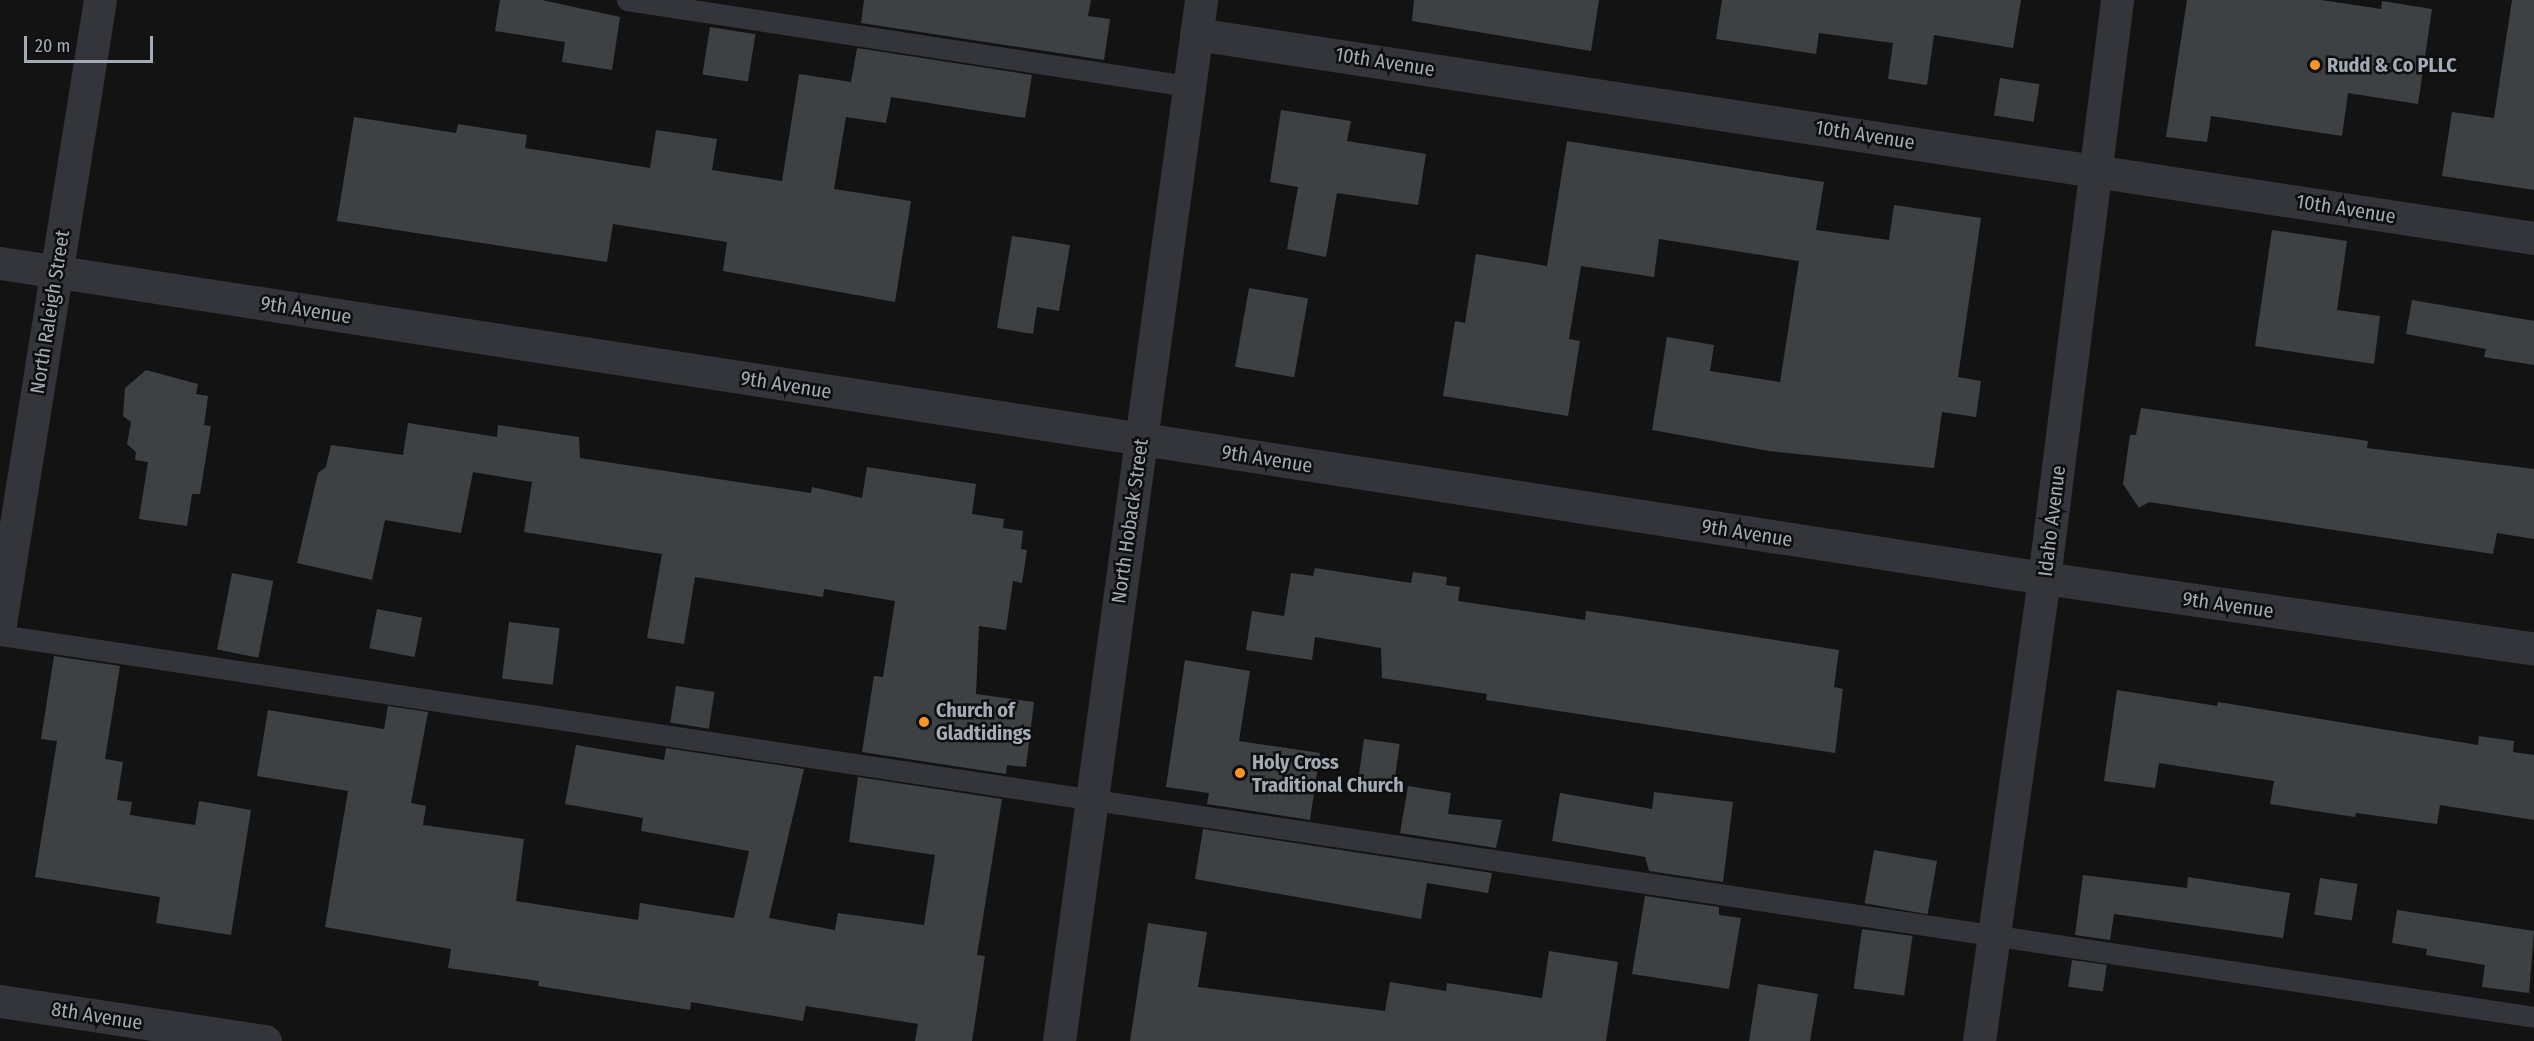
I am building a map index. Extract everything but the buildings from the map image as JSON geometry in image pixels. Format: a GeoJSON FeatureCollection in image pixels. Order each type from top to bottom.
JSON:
{"type":"FeatureCollection","features":[{"type":"Feature","properties":{"kind":"street","name":"North Raleigh Street"},"geometry":{"type":"LineString","coordinates":[[0,624],[100,0]]}},
{"type":"Feature","properties":{"kind":"street","name":"North Hoback Street"},"geometry":{"type":"LineString","coordinates":[[1059,1041],[1201,0]]}},
{"type":"Feature","properties":{"kind":"street","name":"Idaho Avenue"},"geometry":{"type":"LineString","coordinates":[[1979,1041],[2044,578],[2097,171],[2116,0]]}},
{"type":"Feature","properties":{"kind":"street","name":"10th Avenue"},"geometry":{"type":"LineString","coordinates":[[1196,34],[2534,238]]}},
{"type":"Feature","properties":{"kind":"street","name":"9th Avenue"},"geometry":{"type":"LineString","coordinates":[[0,263],[2044,578],[2534,649]]}},
{"type":"Feature","properties":{"kind":"street","name":"8th Avenue"},"geometry":{"type":"LineString","coordinates":[[0,1001],[265,1041]]}},
{"type":"Feature","properties":{"kind":"lane"},"geometry":{"type":"LineString","coordinates":[[627,0],[1188,86]]}},
{"type":"Feature","properties":{"kind":"lane"},"geometry":{"type":"LineString","coordinates":[[0,635],[1091,803],[1994,939],[2534,1017]]}},
{"type":"Feature","properties":{"kind":"place","name":"Rudd & Co PLLC"},"geometry":{"type":"Point","coordinates":[2315,65]}},
{"type":"Feature","properties":{"kind":"place","name":"Church of Gladtidings"},"geometry":{"type":"Point","coordinates":[924,722]}},
{"type":"Feature","properties":{"kind":"place","name":"Holy Cross Traditional Church"},"geometry":{"type":"Point","coordinates":[1240,773]}}]}
